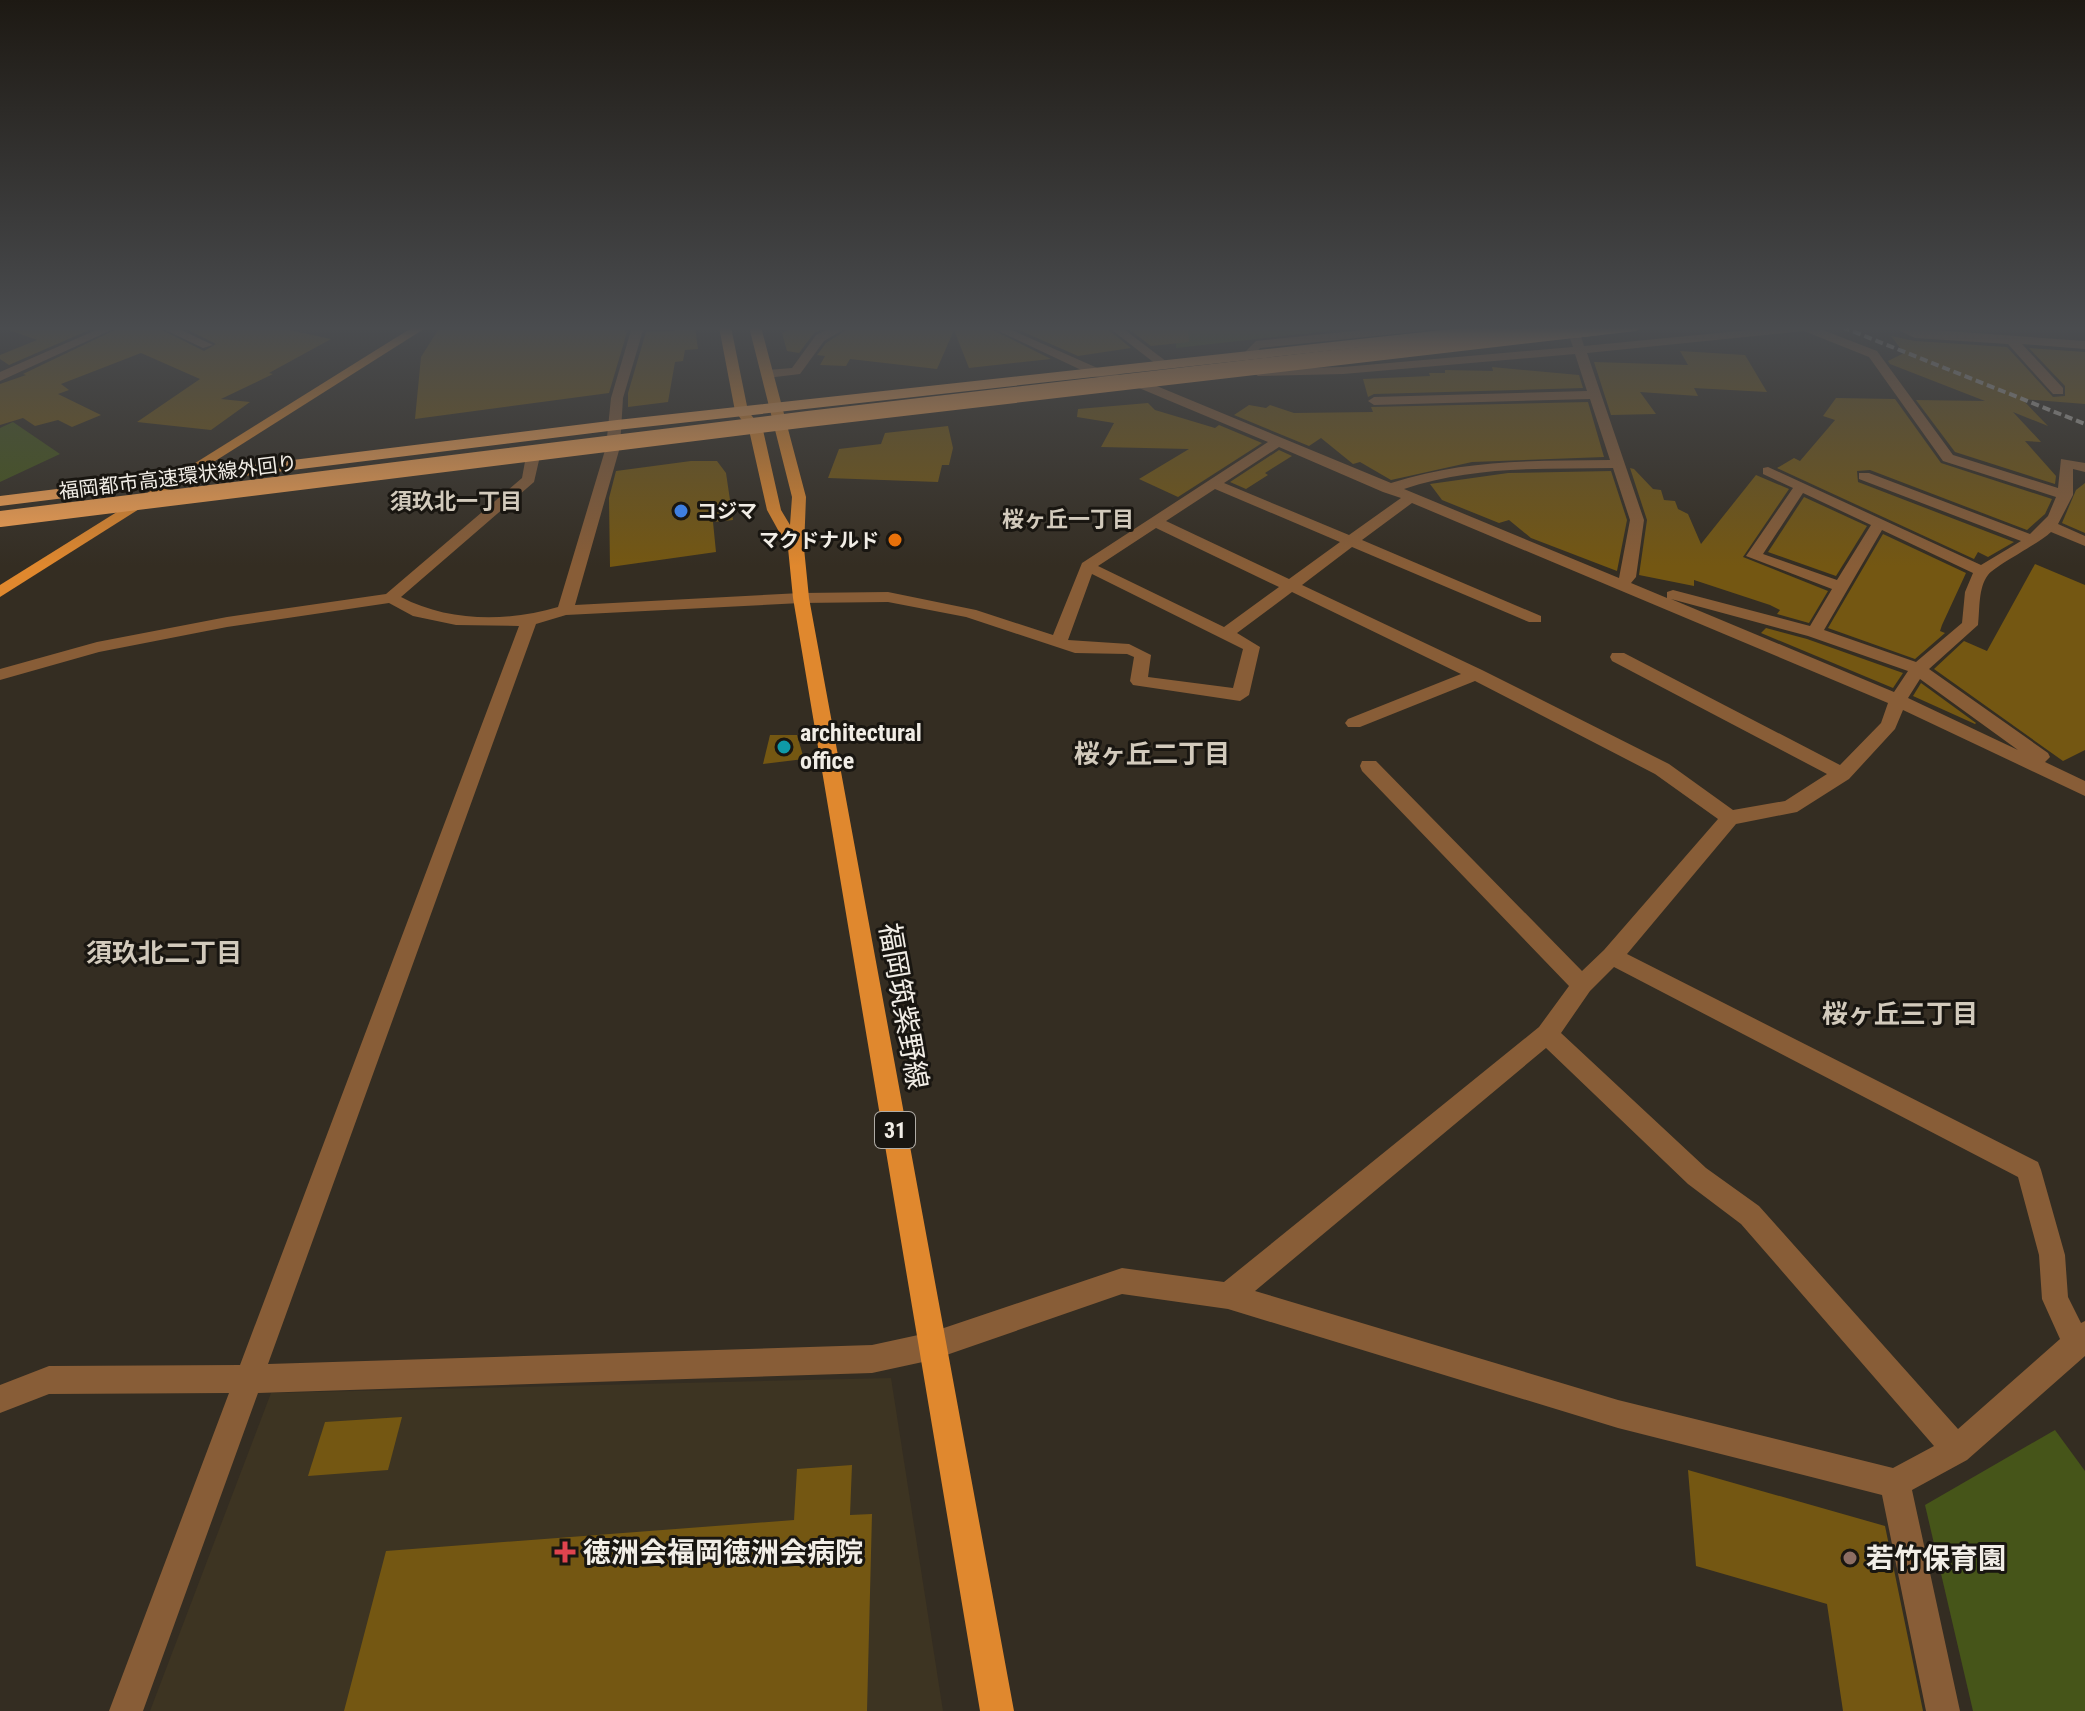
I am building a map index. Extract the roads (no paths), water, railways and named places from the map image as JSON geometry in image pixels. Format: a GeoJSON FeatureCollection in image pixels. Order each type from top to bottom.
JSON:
{"type":"FeatureCollection","features":[{"type":"Feature","properties":{"kind":"highway"},"geometry":{"type":"LineString","coordinates":[[0,503],[179,478],[793,407]]}},
{"type":"Feature","properties":{"kind":"highway"},"geometry":{"type":"LineString","coordinates":[[0,503],[813,407]]}},
{"type":"Feature","properties":{"kind":"highway","name":"福岡都市高速環状線外回り"},"geometry":{"type":"LineString","coordinates":[[0,520],[912,407]]}},
{"type":"Feature","properties":{"kind":"highway"},"geometry":{"type":"LineString","coordinates":[[0,520],[951,407]]}},
{"type":"Feature","properties":{"kind":"main road"},"geometry":{"type":"LineString","coordinates":[[0,592],[293,407]]}},
{"type":"Feature","properties":{"kind":"main road","name":"福岡筑紫野線"},"geometry":{"type":"LineString","coordinates":[[741,407],[756,430],[774,510],[796,548]]}},
{"type":"Feature","properties":{"kind":"main road","name":"福岡筑紫野線"},"geometry":{"type":"LineString","coordinates":[[774,409],[783,426],[799,497],[796,548],[801,598],[997,1711]]}},
{"type":"Feature","properties":{"kind":"street"},"geometry":{"type":"LineString","coordinates":[[565,610],[613,447],[617,407]]}},
{"type":"Feature","properties":{"kind":"street"},"geometry":{"type":"LineString","coordinates":[[1194,407],[1898,700],[2085,789]]}},
{"type":"Feature","properties":{"kind":"street"},"geometry":{"type":"LineString","coordinates":[[1598,407],[1637,520],[1628,577],[1621,584]]}},
{"type":"Feature","properties":{"kind":"street"},"geometry":{"type":"LineString","coordinates":[[1911,407],[1948,458],[2067,491],[2085,493]]}},
{"type":"Feature","properties":{"kind":"street"},"geometry":{"type":"LineString","coordinates":[[1058,644],[1087,566],[1277,442]]}},
{"type":"Feature","properties":{"kind":"street"},"geometry":{"type":"LineString","coordinates":[[0,675],[97,647],[227,622],[391,598],[529,479],[533,456]]}},
{"type":"Feature","properties":{"kind":"street"},"geometry":{"type":"LineString","coordinates":[[1228,1296],[1547,1034],[1582,985],[1612,956],[1730,818],[1790,807],[1842,774],[1889,725],[1898,700],[1918,669],[1970,625],[1973,592],[1982,571],[2034,541],[2050,526],[2067,491],[2066,462],[2085,468]]}},
{"type":"Feature","properties":{"kind":"street"},"geometry":{"type":"LineString","coordinates":[[1388,489],[1434,474],[1486,466],[1619,464]]}},
{"type":"Feature","properties":{"kind":"street"},"geometry":{"type":"LineString","coordinates":[[1768,471],[1982,571]]}},
{"type":"Feature","properties":{"kind":"street"},"geometry":{"type":"LineString","coordinates":[[1864,476],[2034,541]]}},
{"type":"Feature","properties":{"kind":"street"},"geometry":{"type":"LineString","coordinates":[[1213,483],[1535,619]]}},
{"type":"Feature","properties":{"kind":"street"},"geometry":{"type":"LineString","coordinates":[[1801,486],[1754,556],[1841,587]]}},
{"type":"Feature","properties":{"kind":"street"},"geometry":{"type":"LineString","coordinates":[[1225,634],[1411,497]]}},
{"type":"Feature","properties":{"kind":"street"},"geometry":{"type":"LineString","coordinates":[[1154,521],[1476,674],[1662,769],[1730,818]]}},
{"type":"Feature","properties":{"kind":"street"},"geometry":{"type":"LineString","coordinates":[[1814,632],[1879,523]]}},
{"type":"Feature","properties":{"kind":"street"},"geometry":{"type":"LineString","coordinates":[[2050,526],[2085,541]]}},
{"type":"Feature","properties":{"kind":"street"},"geometry":{"type":"LineString","coordinates":[[391,598],[419,613],[456,620],[529,621],[565,610],[801,598],[888,597],[970,613],[1075,648],[1129,649],[1143,655],[1139,681],[1240,695],[1252,647],[1087,566]]}},
{"type":"Feature","properties":{"kind":"street"},"geometry":{"type":"LineString","coordinates":[[1645,594],[1672,594],[1814,632],[1918,669],[2085,789]]}},
{"type":"Feature","properties":{"kind":"street"},"geometry":{"type":"LineString","coordinates":[[126,1711],[529,621]]}},
{"type":"Feature","properties":{"kind":"street"},"geometry":{"type":"LineString","coordinates":[[1618,657],[1842,774]]}},
{"type":"Feature","properties":{"kind":"street"},"geometry":{"type":"LineString","coordinates":[[1354,723],[1476,674]]}},
{"type":"Feature","properties":{"kind":"street"},"geometry":{"type":"LineString","coordinates":[[1369,766],[1582,985]]}},
{"type":"Feature","properties":{"kind":"street"},"geometry":{"type":"LineString","coordinates":[[0,1399],[49,1380],[251,1379],[872,1359],[932,1346],[1122,1281],[1228,1296],[1618,1414],[1895,1483],[1957,1450],[2081,1340],[2055,1299],[2052,1255],[2029,1170],[1612,956]]}},
{"type":"Feature","properties":{"kind":"street"},"geometry":{"type":"LineString","coordinates":[[1547,1034],[1697,1176],[1750,1215],[1957,1450]]}},
{"type":"Feature","properties":{"kind":"street"},"geometry":{"type":"LineString","coordinates":[[1895,1483],[1943,1711]]}},
{"type":"Feature","properties":{"kind":"railway"},"geometry":{"type":"LineString","coordinates":[[2042,407],[2085,424]]}},
{"type":"Feature","properties":{"kind":"place","name":"コジマ"},"geometry":{"type":"Point","coordinates":[681,511]}},
{"type":"Feature","properties":{"kind":"place","name":"マクドナルド"},"geometry":{"type":"Point","coordinates":[895,540]}},
{"type":"Feature","properties":{"kind":"place","name":"architectural office"},"geometry":{"type":"Point","coordinates":[784,747]}},
{"type":"Feature","properties":{"kind":"place","name":"徳洲会福岡徳洲会病院"},"geometry":{"type":"Point","coordinates":[565,1552]}},
{"type":"Feature","properties":{"kind":"place","name":"若竹保育園"},"geometry":{"type":"Point","coordinates":[1850,1558]}},
{"type":"Feature","properties":{"kind":"district","name":"須玖北一丁目"},"geometry":{"type":"Point","coordinates":[456,501]}},
{"type":"Feature","properties":{"kind":"district","name":"桜ヶ丘一丁目"},"geometry":{"type":"Point","coordinates":[1068,519]}},
{"type":"Feature","properties":{"kind":"district","name":"桜ヶ丘二丁目"},"geometry":{"type":"Point","coordinates":[1152,754]}},
{"type":"Feature","properties":{"kind":"district","name":"須玖北二丁目"},"geometry":{"type":"Point","coordinates":[164,953]}},
{"type":"Feature","properties":{"kind":"district","name":"桜ヶ丘三丁目"},"geometry":{"type":"Point","coordinates":[1900,1014]}}]}
